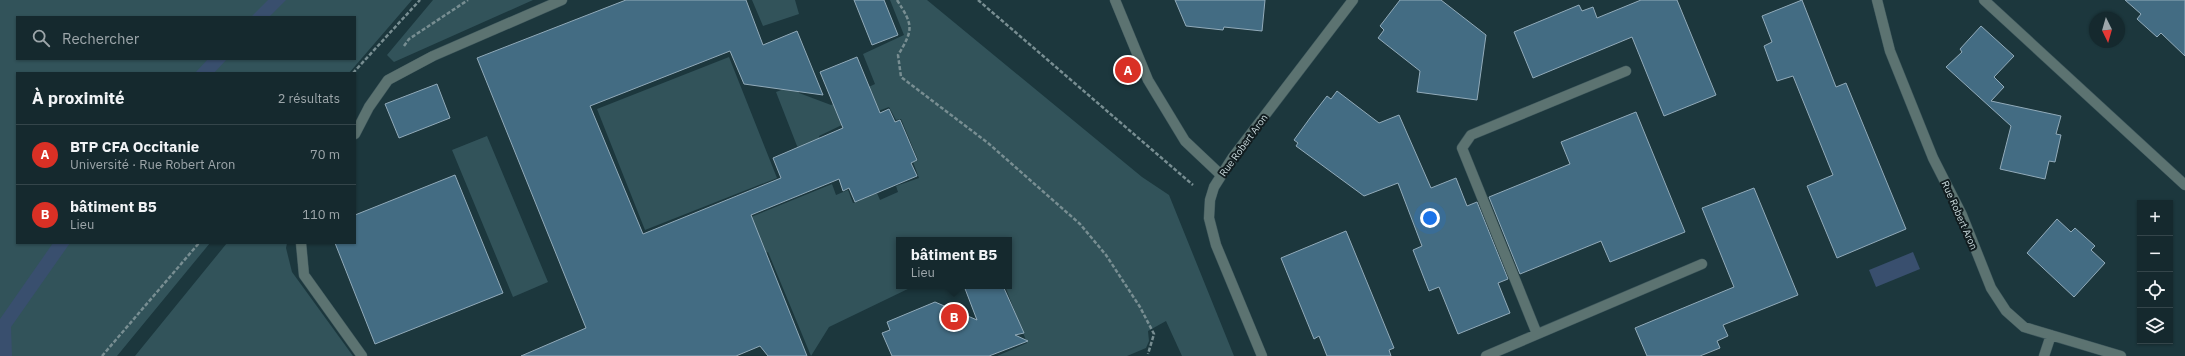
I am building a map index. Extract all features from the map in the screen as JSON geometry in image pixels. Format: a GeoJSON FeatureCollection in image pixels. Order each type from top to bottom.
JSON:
{"type":"FeatureCollection","features":[{"type":"Feature","properties":{"kind":"street"},"geometry":{"type":"LineString","coordinates":[[356,132],[372,101],[388,80],[433,56],[562,0]]}},
{"type":"Feature","properties":{"kind":"street"},"geometry":{"type":"LineString","coordinates":[[1114,0],[1148,80],[1184,141],[1221,174]]}},
{"type":"Feature","properties":{"kind":"street","name":"Rue Robert Aron"},"geometry":{"type":"LineString","coordinates":[[1262,356],[1216,245],[1209,218],[1210,200],[1214,187],[1221,174],[1353,0]]}},
{"type":"Feature","properties":{"kind":"street","name":"Rue Robert Aron"},"geometry":{"type":"LineString","coordinates":[[1877,0],[1890,51],[1933,158],[1962,215],[1991,288],[2006,311],[2024,326],[2121,356]]}},
{"type":"Feature","properties":{"kind":"street"},"geometry":{"type":"LineString","coordinates":[[1984,0],[2185,185]]}},
{"type":"Feature","properties":{"kind":"street"},"geometry":{"type":"LineString","coordinates":[[1537,334],[1462,148],[1471,135],[1626,72]]}},
{"type":"Feature","properties":{"kind":"street"},"geometry":{"type":"LineString","coordinates":[[301,244],[304,275],[362,356]]}},
{"type":"Feature","properties":{"kind":"street"},"geometry":{"type":"LineString","coordinates":[[1486,356],[1702,264]]}},
{"type":"Feature","properties":{"kind":"street"},"geometry":{"type":"LineString","coordinates":[[2044,356],[2051,335]]}},
{"type":"Feature","properties":{"kind":"path"},"geometry":{"type":"LineString","coordinates":[[354,72],[420,0]]}},
{"type":"Feature","properties":{"kind":"path"},"geometry":{"type":"LineString","coordinates":[[397,75],[400,51],[409,38],[468,0]]}},
{"type":"Feature","properties":{"kind":"path"},"geometry":{"type":"LineString","coordinates":[[897,0],[910,20],[908,39],[898,55],[901,77],[988,143],[1080,224],[1106,255],[1144,314],[1154,334],[1148,354]]}},
{"type":"Feature","properties":{"kind":"path"},"geometry":{"type":"LineString","coordinates":[[978,0],[1210,200]]}},
{"type":"Feature","properties":{"kind":"path"},"geometry":{"type":"LineString","coordinates":[[102,356],[198,244]]}},
{"type":"Feature","properties":{"kind":"shaded area"},"geometry":{"type":"Polygon","coordinates":[[[0,0],[412,0],[350,72],[16,72],[16,244],[209,244],[117,356],[0,356],[0,0]]]}},
{"type":"Feature","properties":{"kind":"shaded area"},"geometry":{"type":"Polygon","coordinates":[[[268,0],[286,0],[270,16],[252,16],[268,0]]]}},
{"type":"Feature","properties":{"kind":"shaded area"},"geometry":{"type":"Polygon","coordinates":[[[433,0],[533,0],[394,62],[387,55],[433,0]]]}},
{"type":"Feature","properties":{"kind":"shaded area"},"geometry":{"type":"Polygon","coordinates":[[[752,0],[795,0],[799,14],[763,26],[752,0]]]}},
{"type":"Feature","properties":{"kind":"shaded area"},"geometry":{"type":"Polygon","coordinates":[[[890,0],[927,0],[1142,177],[1169,195],[1234,356],[1182,356],[1166,321],[1148,331],[1149,341],[1146,348],[1127,356],[997,356],[1027,343],[1006,289],[1012,289],[1012,237],[896,237],[896,289],[908,289],[829,327],[811,356],[768,252],[664,293],[651,258],[832,184],[836,195],[848,190],[853,203],[877,193],[880,200],[898,192],[896,186],[919,178],[913,162],[918,160],[901,119],[896,120],[889,107],[846,123],[819,136],[823,148],[806,169],[776,92],[797,84],[799,93],[831,105],[875,84],[863,54],[904,35],[890,0]]]}},
{"type":"Feature","properties":{"kind":"shaded area"},"geometry":{"type":"Polygon","coordinates":[[[729,57],[777,178],[645,230],[597,109],[729,57]]]}},
{"type":"Feature","properties":{"kind":"shaded area"},"geometry":{"type":"Polygon","coordinates":[[[207,60],[226,60],[215,72],[196,72],[207,60]]]}},
{"type":"Feature","properties":{"kind":"shaded area"},"geometry":{"type":"Polygon","coordinates":[[[487,136],[548,282],[513,297],[452,150],[487,136]]]}},
{"type":"Feature","properties":{"kind":"shaded area"},"geometry":{"type":"Polygon","coordinates":[[[52,244],[69,244],[11,327],[12,356],[0,356],[0,319],[52,244]]]}},
{"type":"Feature","properties":{"kind":"shaded area"},"geometry":{"type":"Polygon","coordinates":[[[226,244],[287,244],[286,248],[292,272],[353,356],[135,356],[226,244]]]}},
{"type":"Feature","properties":{"kind":"shaded area"},"geometry":{"type":"Polygon","coordinates":[[[1913,252],[1920,269],[1876,287],[1869,270],[1913,252]]]}},
{"type":"Feature","properties":{"kind":"building"},"geometry":{"type":"Polygon","coordinates":[[[626,0],[746,0],[763,45],[797,31],[823,95],[744,84],[730,51],[590,106],[643,234],[781,178],[773,158],[843,128],[820,72],[857,57],[880,113],[889,109],[895,122],[900,120],[917,160],[911,163],[917,176],[855,202],[849,188],[843,191],[839,179],[751,215],[807,356],[768,356],[760,346],[736,356],[521,356],[586,328],[477,58],[626,0]]]}},
{"type":"Feature","properties":{"kind":"building"},"geometry":{"type":"Polygon","coordinates":[[[854,0],[884,0],[898,35],[872,45],[854,0]]]}},
{"type":"Feature","properties":{"kind":"building"},"geometry":{"type":"Polygon","coordinates":[[[1175,0],[1265,0],[1262,31],[1224,27],[1223,30],[1186,26],[1175,0]]]}},
{"type":"Feature","properties":{"kind":"building"},"geometry":{"type":"Polygon","coordinates":[[[1400,0],[1441,0],[1486,35],[1477,100],[1417,92],[1420,71],[1378,38],[1384,30],[1380,26],[1400,0]]]}},
{"type":"Feature","properties":{"kind":"building"},"geometry":{"type":"Polygon","coordinates":[[[1641,0],[1677,0],[1716,95],[1664,116],[1632,37],[1533,78],[1514,32],[1579,5],[1582,11],[1593,7],[1597,18],[1641,0]]]}},
{"type":"Feature","properties":{"kind":"building"},"geometry":{"type":"Polygon","coordinates":[[[1802,0],[1836,87],[1846,83],[1906,229],[1837,258],[1807,186],[1833,175],[1793,76],[1777,81],[1764,46],[1772,42],[1762,16],[1802,0]]]}},
{"type":"Feature","properties":{"kind":"building"},"geometry":{"type":"Polygon","coordinates":[[[2125,0],[2185,0],[2185,56],[2161,33],[2157,37],[2137,19],[2141,14],[2125,0]]]}},
{"type":"Feature","properties":{"kind":"building"},"geometry":{"type":"Polygon","coordinates":[[[1981,26],[2014,56],[1994,77],[2004,87],[1991,101],[2061,116],[2056,134],[2061,135],[2055,162],[2049,161],[2045,179],[2000,169],[2011,126],[1946,67],[1962,52],[1960,49],[1981,26]]]}},
{"type":"Feature","properties":{"kind":"building"},"geometry":{"type":"Polygon","coordinates":[[[437,84],[450,118],[399,138],[385,104],[437,84]]]}},
{"type":"Feature","properties":{"kind":"building"},"geometry":{"type":"Polygon","coordinates":[[[1337,91],[1379,123],[1399,115],[1431,188],[1456,178],[1467,206],[1477,202],[1508,279],[1498,283],[1510,313],[1458,334],[1439,287],[1429,291],[1413,250],[1422,246],[1398,183],[1364,196],[1296,146],[1298,143],[1294,140],[1310,118],[1327,96],[1331,99],[1337,91]]]}},
{"type":"Feature","properties":{"kind":"building"},"geometry":{"type":"Polygon","coordinates":[[[1636,112],[1685,232],[1610,262],[1601,241],[1520,274],[1489,197],[1570,164],[1561,142],[1636,112]]]}},
{"type":"Feature","properties":{"kind":"building"},"geometry":{"type":"Polygon","coordinates":[[[455,175],[503,293],[375,344],[335,244],[356,244],[356,215],[455,175]]]}},
{"type":"Feature","properties":{"kind":"building"},"geometry":{"type":"Polygon","coordinates":[[[1754,188],[1798,295],[1723,325],[1728,336],[1717,341],[1720,348],[1700,356],[1647,356],[1635,328],[1734,287],[1702,208],[1754,188]]]}},
{"type":"Feature","properties":{"kind":"building"},"geometry":{"type":"Polygon","coordinates":[[[2057,219],[2071,232],[2075,228],[2095,246],[2091,250],[2105,263],[2074,297],[2027,253],[2057,219]]]}},
{"type":"Feature","properties":{"kind":"building"},"geometry":{"type":"Polygon","coordinates":[[[1346,231],[1394,348],[1389,350],[1391,356],[1327,356],[1319,336],[1314,339],[1281,258],[1346,231]]]}},
{"type":"Feature","properties":{"kind":"building"},"geometry":{"type":"Polygon","coordinates":[[[965,289],[1004,289],[1024,333],[1015,335],[1028,341],[989,356],[892,356],[882,333],[890,330],[887,322],[935,302],[977,320],[965,289]]]}},
{"type":"Feature","properties":{"kind":"place","name":"BTP CFA Occitanie"},"geometry":{"type":"Point","coordinates":[1128,70]}},
{"type":"Feature","properties":{"kind":"place","name":"bâtiment B5"},"geometry":{"type":"Point","coordinates":[954,317]}}]}
